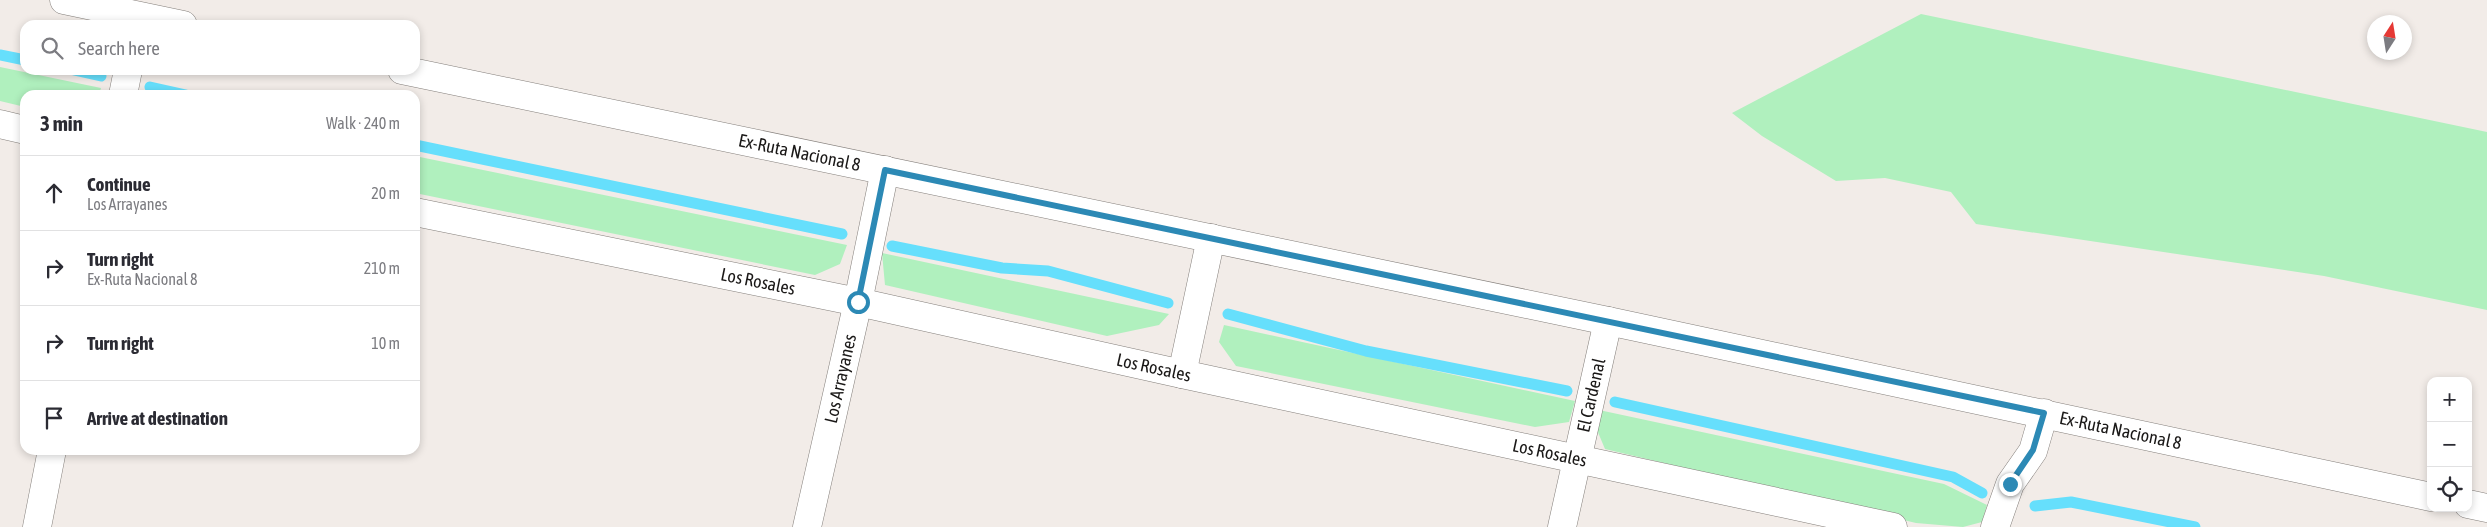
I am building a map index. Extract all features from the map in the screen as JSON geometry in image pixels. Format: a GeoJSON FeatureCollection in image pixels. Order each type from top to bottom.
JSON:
{"type":"FeatureCollection","features":[{"type":"Feature","properties":{"kind":"street"},"geometry":{"type":"LineString","coordinates":[[64,0],[138,20]]}},
{"type":"Feature","properties":{"kind":"street","name":"Ex-Ruta Nacional 8"},"geometry":{"type":"LineString","coordinates":[[420,74],[1608,321],[2427,495]]}},
{"type":"Feature","properties":{"kind":"street"},"geometry":{"type":"LineString","coordinates":[[124,90],[127,75]]}},
{"type":"Feature","properties":{"kind":"street"},"geometry":{"type":"LineString","coordinates":[[0,124],[20,129]]}},
{"type":"Feature","properties":{"kind":"street","name":"Los Arrayanes"},"geometry":{"type":"LineString","coordinates":[[807,527],[858,302],[885,170]]}},
{"type":"Feature","properties":{"kind":"street","name":"Los Rosales"},"geometry":{"type":"LineString","coordinates":[[420,213],[858,302],[1576,460],[1893,527]]}},
{"type":"Feature","properties":{"kind":"street"},"geometry":{"type":"LineString","coordinates":[[1182,374],[1211,238]]}},
{"type":"Feature","properties":{"kind":"street","name":"El Cardenal"},"geometry":{"type":"LineString","coordinates":[[1562,527],[1608,321]]}},
{"type":"Feature","properties":{"kind":"street"},"geometry":{"type":"LineString","coordinates":[[1996,527],[2010,484],[2033,450],[2044,413]]}},
{"type":"Feature","properties":{"kind":"street"},"geometry":{"type":"LineString","coordinates":[[37,527],[51,455]]}},
{"type":"Feature","properties":{"kind":"street"},"geometry":{"type":"LineString","coordinates":[[2472,505],[2487,508]]}},
{"type":"Feature","properties":{"kind":"green space"},"geometry":{"type":"Polygon","coordinates":[[[1921,14],[2487,132],[2487,310],[2324,276],[1976,224],[1951,192],[1885,178],[1836,181],[1762,136],[1732,113],[1921,14]]]}},
{"type":"Feature","properties":{"kind":"green space"},"geometry":{"type":"Polygon","coordinates":[[[0,67],[20,71],[20,75],[38,75],[101,88],[100,90],[20,90],[20,106],[0,101],[0,67]]]}},
{"type":"Feature","properties":{"kind":"green space"},"geometry":{"type":"Polygon","coordinates":[[[420,157],[847,245],[840,264],[815,275],[420,194],[420,157]]]}},
{"type":"Feature","properties":{"kind":"green space"},"geometry":{"type":"Polygon","coordinates":[[[882,253],[1169,314],[1159,325],[1107,336],[885,285],[882,253]]]}},
{"type":"Feature","properties":{"kind":"green space"},"geometry":{"type":"Polygon","coordinates":[[[1224,325],[1575,401],[1569,422],[1535,427],[1236,366],[1219,342],[1224,325]]]}},
{"type":"Feature","properties":{"kind":"green space"},"geometry":{"type":"Polygon","coordinates":[[[1599,410],[1944,484],[1987,505],[1982,522],[1963,527],[1916,523],[1605,449],[1597,430],[1599,410]]]}},
{"type":"Feature","properties":{"kind":"waterway"},"geometry":{"type":"LineString","coordinates":[[0,55],[20,59]]}},
{"type":"Feature","properties":{"kind":"waterway"},"geometry":{"type":"LineString","coordinates":[[96,75],[101,76]]}},
{"type":"Feature","properties":{"kind":"waterway"},"geometry":{"type":"LineString","coordinates":[[150,87],[164,90]]}},
{"type":"Feature","properties":{"kind":"waterway"},"geometry":{"type":"LineString","coordinates":[[420,146],[842,234]]}},
{"type":"Feature","properties":{"kind":"waterway"},"geometry":{"type":"LineString","coordinates":[[892,246],[1002,268],[1048,271],[1168,303]]}},
{"type":"Feature","properties":{"kind":"waterway"},"geometry":{"type":"LineString","coordinates":[[1228,314],[1366,351],[1567,391]]}},
{"type":"Feature","properties":{"kind":"waterway"},"geometry":{"type":"LineString","coordinates":[[1615,402],[1953,477],[1982,493]]}},
{"type":"Feature","properties":{"kind":"waterway"},"geometry":{"type":"LineString","coordinates":[[2035,506],[2071,502],[2195,527]]}},
{"type":"Feature","properties":{"kind":"route"},"geometry":{"type":"LineString","coordinates":[[858,302],[885,170],[2044,413],[2033,450],[2010,484]]}}]}
